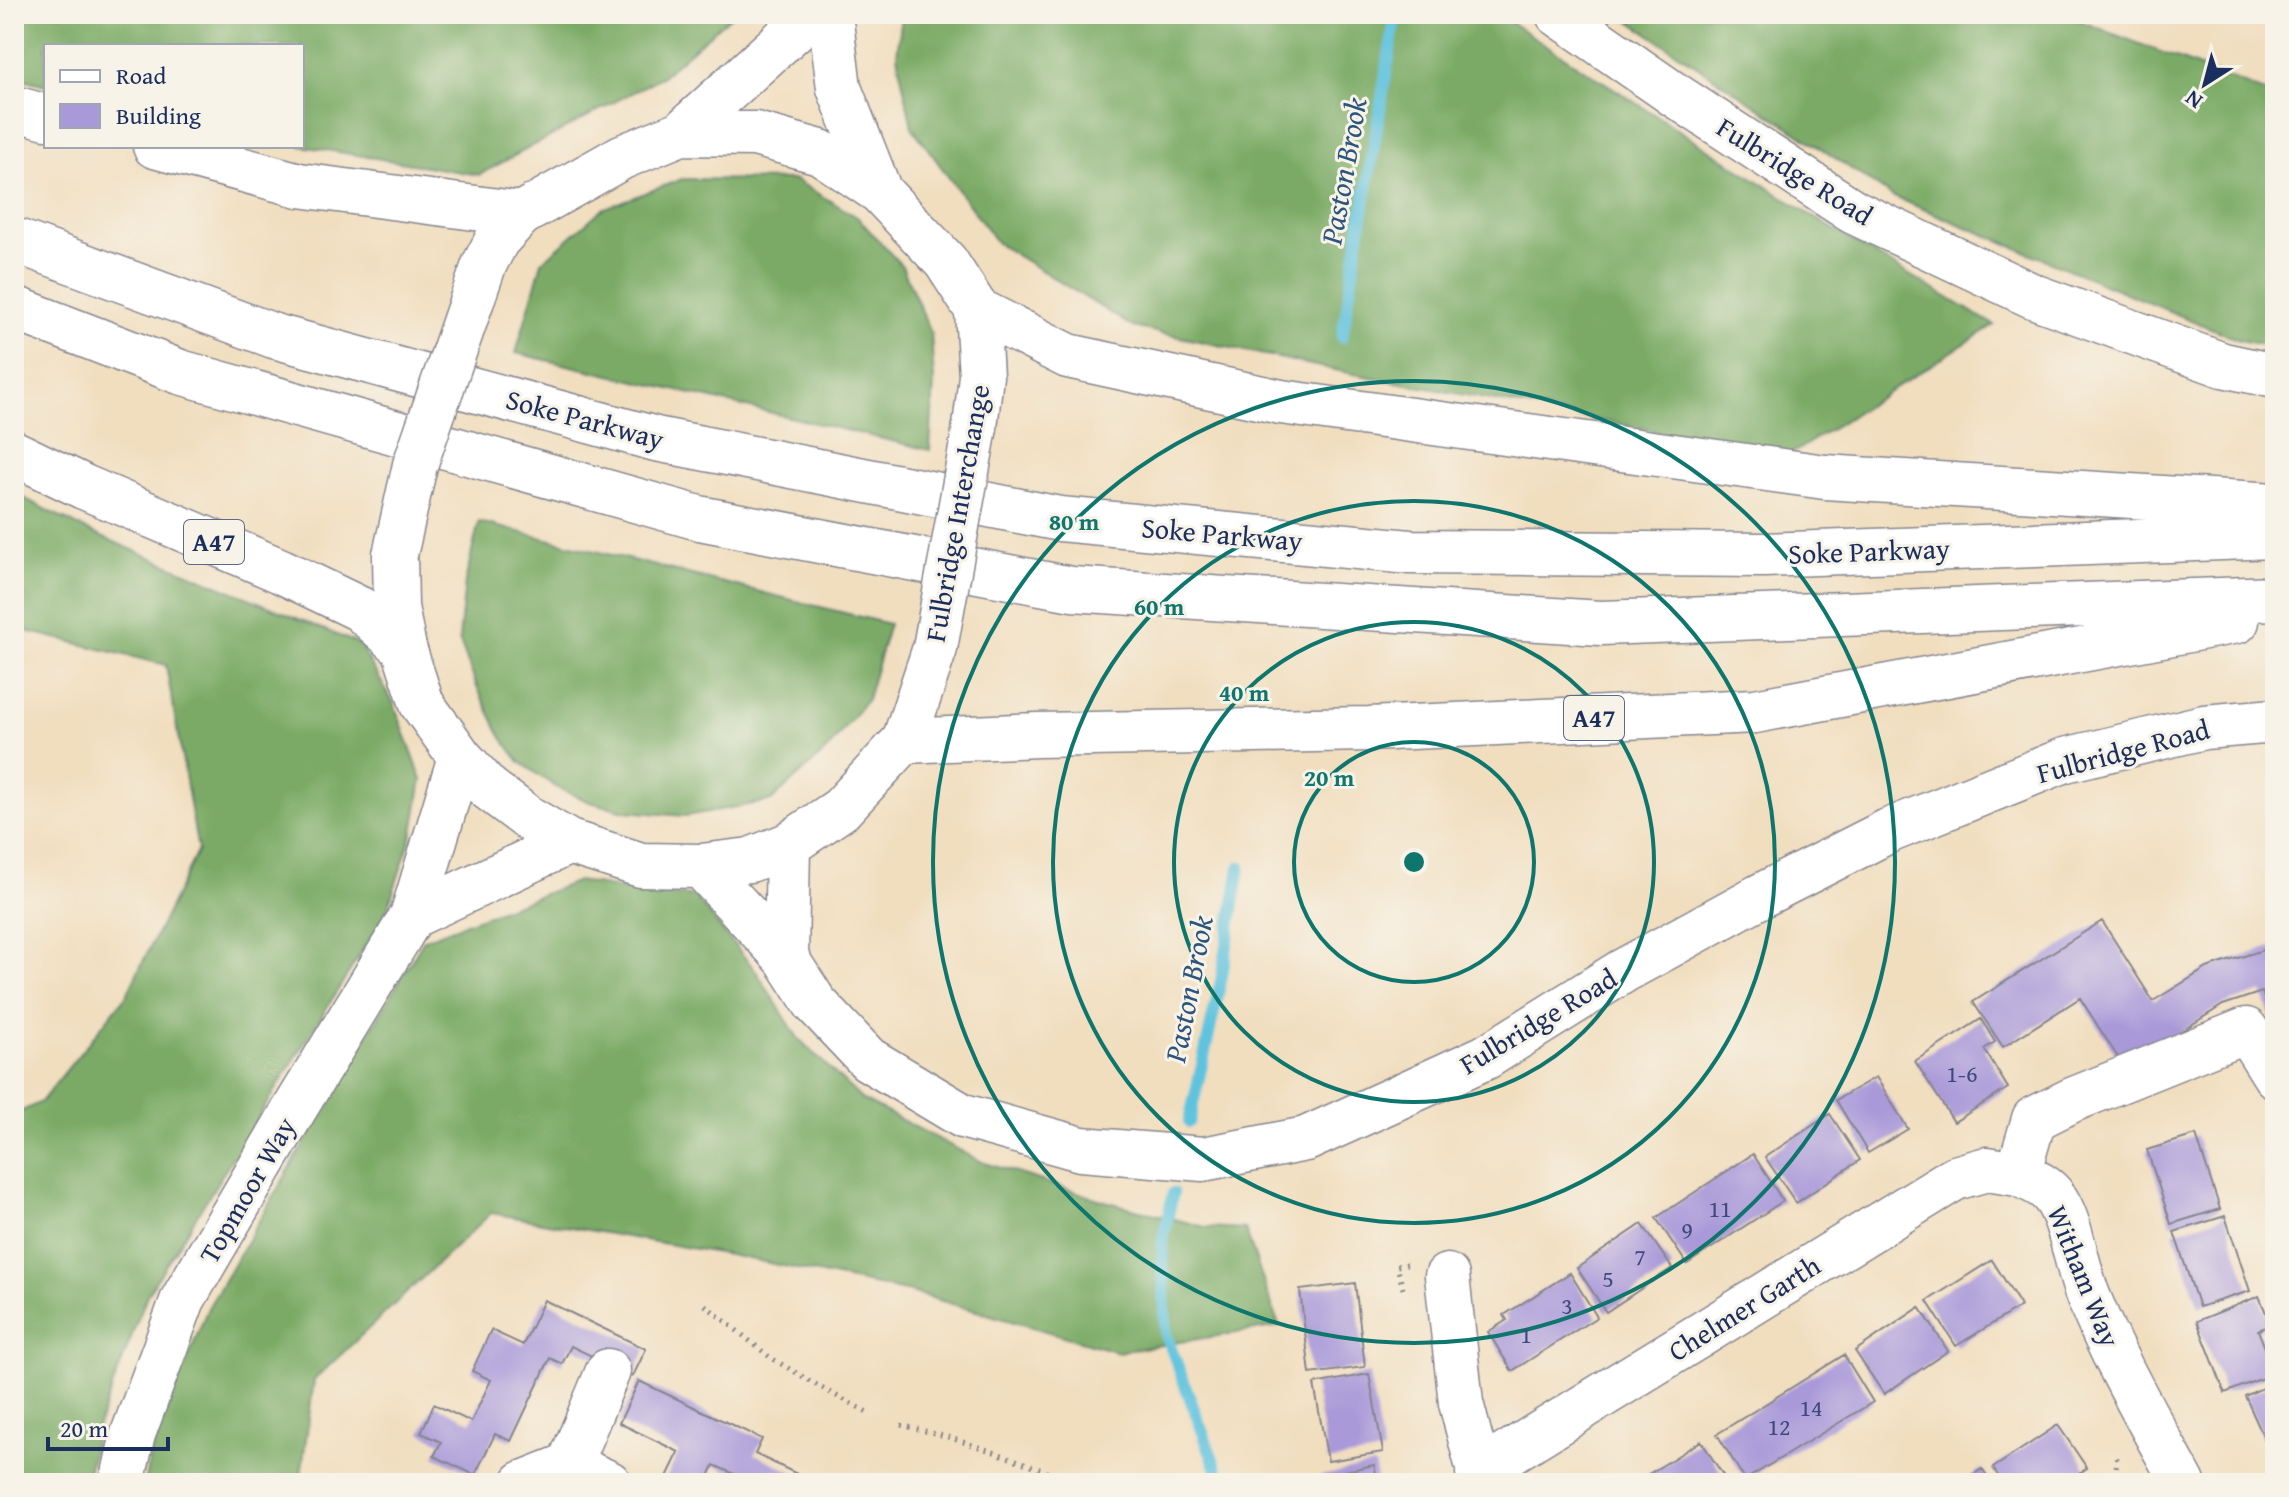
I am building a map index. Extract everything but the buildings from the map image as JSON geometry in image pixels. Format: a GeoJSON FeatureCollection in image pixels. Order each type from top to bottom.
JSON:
{"type":"FeatureCollection","features":[{"type":"Feature","properties":{"kind":"main road"},"geometry":{"type":"LineString","coordinates":[[681,133],[812,14]]}},
{"type":"Feature","properties":{"kind":"main road"},"geometry":{"type":"LineString","coordinates":[[830,14],[839,88],[880,192]]}},
{"type":"Feature","properties":{"kind":"main road","name":"Fulbridge Road"},"geometry":{"type":"LineString","coordinates":[[1558,14],[1854,212],[2033,296],[2223,365],[2275,376]]}},
{"type":"Feature","properties":{"kind":"main road"},"geometry":{"type":"LineString","coordinates":[[14,108],[44,116]]}},
{"type":"Feature","properties":{"kind":"main road","name":"Fulbridge Interchange"},"geometry":{"type":"LineString","coordinates":[[681,133],[755,134],[820,152],[880,192],[946,262],[977,310],[981,376],[975,427],[935,648],[904,741],[841,809],[788,845],[750,860],[701,866],[641,865],[569,842],[528,818],[488,788],[460,757],[422,704],[404,648],[396,607],[395,555],[415,465],[484,265],[497,240],[521,214],[622,157],[681,133]]}},
{"type":"Feature","properties":{"kind":"main road"},"geometry":{"type":"LineString","coordinates":[[162,148],[299,185],[521,214]]}},
{"type":"Feature","properties":{"kind":"main road","name":"Soke Parkway"},"geometry":{"type":"LineString","coordinates":[[14,240],[274,336],[656,439],[1060,519],[1410,552],[1765,555],[2275,536]]}},
{"type":"Feature","properties":{"kind":"main road"},"geometry":{"type":"LineString","coordinates":[[14,308],[180,372],[699,518],[1072,589],[1601,623],[2275,598]]}},
{"type":"Feature","properties":{"kind":"main road"},"geometry":{"type":"LineString","coordinates":[[977,310],[1068,356],[1281,402],[1825,477],[2275,505]]}},
{"type":"Feature","properties":{"kind":"main road","name":"A47"},"geometry":{"type":"LineString","coordinates":[[14,453],[360,609],[404,648]]}},
{"type":"Feature","properties":{"kind":"main road","name":"A47"},"geometry":{"type":"LineString","coordinates":[[904,741],[1037,735],[1369,729],[1755,711],[2275,614]]}},
{"type":"Feature","properties":{"kind":"main road","name":"Fulbridge Road"},"geometry":{"type":"LineString","coordinates":[[701,866],[786,958],[815,1003],[868,1059],[963,1116],[1081,1149],[1203,1159],[1306,1139],[1486,1057],[1623,971],[1888,831],[2065,760],[2204,727],[2275,721]]}},
{"type":"Feature","properties":{"kind":"main road","name":"Topmoor Way"},"geometry":{"type":"LineString","coordinates":[[122,1483],[133,1434],[183,1299],[412,916],[460,757]]}},
{"type":"Feature","properties":{"kind":"main road"},"geometry":{"type":"LineString","coordinates":[[412,916],[569,842]]}},
{"type":"Feature","properties":{"kind":"main road"},"geometry":{"type":"LineString","coordinates":[[786,958],[788,845]]}},
{"type":"Feature","properties":{"kind":"main road"},"geometry":{"type":"LineString","coordinates":[[2018,1174],[2034,1119],[2072,1100],[2246,1030],[2275,1076]]}},
{"type":"Feature","properties":{"kind":"main road","name":"Chelmer Garth"},"geometry":{"type":"LineString","coordinates":[[1480,1478],[1955,1178],[1987,1169],[2018,1174]]}},
{"type":"Feature","properties":{"kind":"main road","name":"Witham Way"},"geometry":{"type":"LineString","coordinates":[[2018,1174],[2042,1185],[2055,1197],[2063,1213],[2088,1295],[2176,1480]]}},
{"type":"Feature","properties":{"kind":"main road"},"geometry":{"type":"LineString","coordinates":[[1447,1276],[1461,1403],[1480,1478]]}},
{"type":"Feature","properties":{"kind":"main road"},"geometry":{"type":"LineString","coordinates":[[569,1465],[608,1371]]}},
{"type":"Feature","properties":{"kind":"main road"},"geometry":{"type":"LineString","coordinates":[[523,1483],[569,1465],[609,1483]]}},
{"type":"Feature","properties":{"kind":"path"},"geometry":{"type":"LineString","coordinates":[[705,1305],[771,1358],[871,1414]]}},
{"type":"Feature","properties":{"kind":"path"},"geometry":{"type":"LineString","coordinates":[[901,1425],[951,1437],[1074,1483]]}},
{"type":"Feature","properties":{"kind":"path"},"geometry":{"type":"LineString","coordinates":[[2113,1445],[2118,1458],[2115,1483]]}},
{"type":"Feature","properties":{"kind":"green space"},"geometry":{"type":"Polygon","coordinates":[[[14,14],[733,14],[661,77],[479,175],[304,146],[304,44],[44,44],[44,84],[14,77],[14,14]]]}},
{"type":"Feature","properties":{"kind":"green space"},"geometry":{"type":"Polygon","coordinates":[[[902,14],[1498,14],[1842,235],[1994,325],[1788,456],[1349,373],[1133,327],[997,243],[912,127],[897,55],[902,14]]]}},
{"type":"Feature","properties":{"kind":"green space"},"geometry":{"type":"Polygon","coordinates":[[[1619,14],[2062,14],[2275,96],[2275,347],[2239,340],[1892,196],[1619,14]]]}},
{"type":"Feature","properties":{"kind":"green space"},"geometry":{"type":"Polygon","coordinates":[[[682,179],[795,180],[857,217],[902,266],[931,333],[934,381],[930,450],[516,353],[542,262],[602,209],[682,179]]]}},
{"type":"Feature","properties":{"kind":"green space"},"geometry":{"type":"Polygon","coordinates":[[[14,493],[90,532],[359,644],[394,704],[422,780],[413,832],[386,913],[147,1295],[97,1428],[86,1483],[14,1483],[14,1115],[41,1102],[126,996],[198,850],[166,665],[14,628],[14,493]]]}},
{"type":"Feature","properties":{"kind":"green space"},"geometry":{"type":"Polygon","coordinates":[[[479,522],[889,624],[867,699],[828,749],[771,801],[685,816],[625,811],[590,802],[556,787],[520,762],[502,738],[477,687],[459,639],[465,582],[479,522]]]}},
{"type":"Feature","properties":{"kind":"green space"},"geometry":{"type":"Polygon","coordinates":[[[578,881],[657,895],[694,896],[756,971],[798,1038],[861,1099],[982,1162],[1108,1202],[1205,1227],[1245,1229],[1279,1326],[1118,1352],[911,1292],[724,1254],[491,1213],[314,1380],[300,1483],[144,1483],[152,1448],[208,1308],[424,939],[578,881]]]}},
{"type":"Feature","properties":{"kind":"waterway","name":"Paston Brook"},"geometry":{"type":"LineString","coordinates":[[1342,337],[1396,14]]}},
{"type":"Feature","properties":{"kind":"waterway","name":"Paston Brook"},"geometry":{"type":"LineString","coordinates":[[1189,1122],[1221,981],[1240,867]]}},
{"type":"Feature","properties":{"kind":"waterway","name":"Paston Brook"},"geometry":{"type":"LineString","coordinates":[[1173,1193],[1162,1244],[1166,1335],[1222,1483]]}}]}
